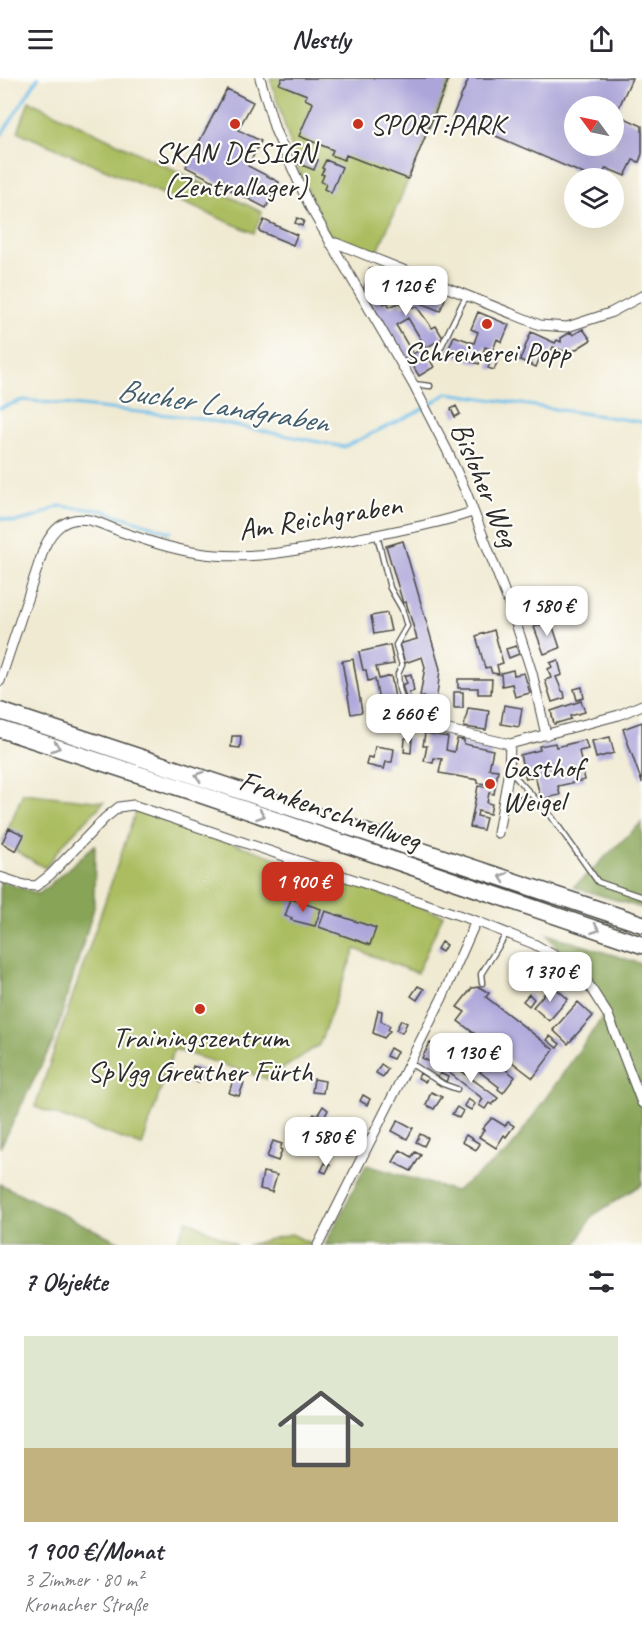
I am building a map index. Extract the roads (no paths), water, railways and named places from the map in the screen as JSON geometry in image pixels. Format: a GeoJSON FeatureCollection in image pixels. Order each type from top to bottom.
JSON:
{"type":"FeatureCollection","features":[{"type":"Feature","properties":{"kind":"highway","name":"Frankenschnellweg"},"geometry":{"type":"LineString","coordinates":[[0,711],[642,924]]}},
{"type":"Feature","properties":{"kind":"highway","name":"Frankenschnellweg"},"geometry":{"type":"LineString","coordinates":[[0,729],[196,793],[642,945]]}},
{"type":"Feature","properties":{"kind":"street","name":"Bisloher Weg"},"geometry":{"type":"LineString","coordinates":[[260,78],[275,130],[287,161],[344,268],[413,384],[461,482],[516,624],[532,673],[546,735]]}},
{"type":"Feature","properties":{"kind":"street"},"geometry":{"type":"LineString","coordinates":[[330,243],[336,243],[540,325],[567,327],[610,313],[642,296]]}},
{"type":"Feature","properties":{"kind":"street","name":"Am Reichgraben"},"geometry":{"type":"LineString","coordinates":[[0,681],[44,548],[58,526],[72,519],[89,520],[169,548],[200,554],[246,557],[305,550],[447,520],[472,512]]}},
{"type":"Feature","properties":{"kind":"street"},"geometry":{"type":"LineString","coordinates":[[422,724],[510,744],[619,715],[642,705]]}},
{"type":"Feature","properties":{"kind":"street"},"geometry":{"type":"LineString","coordinates":[[498,832],[509,770],[510,744]]}},
{"type":"Feature","properties":{"kind":"street"},"geometry":{"type":"LineString","coordinates":[[0,877],[24,885],[36,886],[50,875],[105,818],[118,807],[126,804],[476,921],[534,944],[562,960],[585,979],[608,1015],[642,1102]]}},
{"type":"Feature","properties":{"kind":"street"},"geometry":{"type":"LineString","coordinates":[[318,1245],[442,998],[476,921]]}},
{"type":"Feature","properties":{"kind":"lane"},"geometry":{"type":"LineString","coordinates":[[438,352],[467,296]]}},
{"type":"Feature","properties":{"kind":"lane"},"geometry":{"type":"LineString","coordinates":[[413,384],[430,386]]}},
{"type":"Feature","properties":{"kind":"lane"},"geometry":{"type":"LineString","coordinates":[[377,535],[390,588],[402,609],[407,626],[396,645],[402,665],[397,680],[403,701],[422,724]]}},
{"type":"Feature","properties":{"kind":"lane"},"geometry":{"type":"LineString","coordinates":[[509,770],[551,816],[597,882],[642,897]]}},
{"type":"Feature","properties":{"kind":"lane"},"geometry":{"type":"LineString","coordinates":[[277,896],[288,858]]}},
{"type":"Feature","properties":{"kind":"lane"},"geometry":{"type":"LineString","coordinates":[[482,983],[482,974],[507,933]]}},
{"type":"Feature","properties":{"kind":"lane"},"geometry":{"type":"LineString","coordinates":[[409,1062],[443,1084],[458,1089]]}},
{"type":"Feature","properties":{"kind":"waterway"},"geometry":{"type":"LineString","coordinates":[[0,137],[38,78]]}},
{"type":"Feature","properties":{"kind":"waterway","name":"Bucher Landgraben"},"geometry":{"type":"LineString","coordinates":[[0,408],[23,400],[197,418],[344,447],[417,412],[448,393],[642,422]]}},
{"type":"Feature","properties":{"kind":"waterway"},"geometry":{"type":"LineString","coordinates":[[0,518],[15,522],[36,517],[59,506],[101,510],[170,532]]}},
{"type":"Feature","properties":{"kind":"place","name":"SKAN DESIGN (Zentrallager)"},"geometry":{"type":"Point","coordinates":[235,124]}},
{"type":"Feature","properties":{"kind":"place","name":"SPORT:PARK"},"geometry":{"type":"Point","coordinates":[358,124]}},
{"type":"Feature","properties":{"kind":"place","name":"Schreinerei Popp"},"geometry":{"type":"Point","coordinates":[487,324]}},
{"type":"Feature","properties":{"kind":"place","name":"Gasthof Weigel"},"geometry":{"type":"Point","coordinates":[490,784]}},
{"type":"Feature","properties":{"kind":"place","name":"Trainingszentrum SpVgg Greuther Fürth"},"geometry":{"type":"Point","coordinates":[200,1009]}}]}
